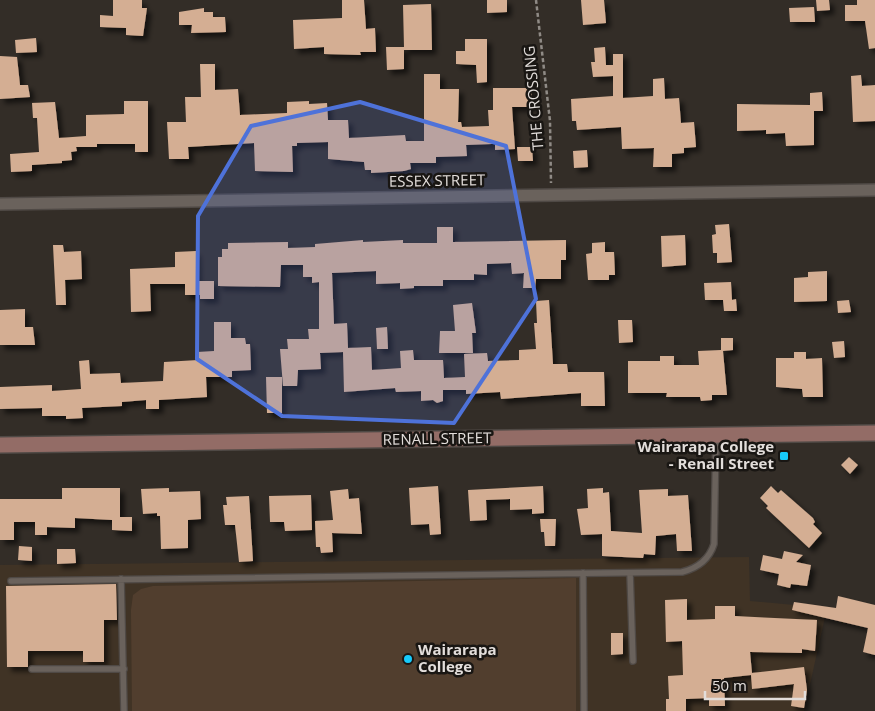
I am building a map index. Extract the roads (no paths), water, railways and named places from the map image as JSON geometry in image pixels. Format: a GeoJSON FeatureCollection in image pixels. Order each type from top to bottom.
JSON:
{"type":"FeatureCollection","features":[{"type":"Feature","properties":{"kind":"street","name":"ESSEX STREET"},"geometry":{"type":"LineString","coordinates":[[0,204],[875,190]]}},
{"type":"Feature","properties":{"kind":"street","name":"RENALL STREET"},"geometry":{"type":"LineString","coordinates":[[0,445],[875,433]]}},
{"type":"Feature","properties":{"kind":"lane"},"geometry":{"type":"LineString","coordinates":[[11,581],[682,572],[696,567],[709,556],[715,540],[716,435]]}},
{"type":"Feature","properties":{"kind":"lane"},"geometry":{"type":"LineString","coordinates":[[583,573],[584,711]]}},
{"type":"Feature","properties":{"kind":"lane"},"geometry":{"type":"LineString","coordinates":[[630,573],[633,661]]}},
{"type":"Feature","properties":{"kind":"lane"},"geometry":{"type":"LineString","coordinates":[[121,579],[124,711]]}},
{"type":"Feature","properties":{"kind":"lane"},"geometry":{"type":"LineString","coordinates":[[32,669],[124,669]]}},
{"type":"Feature","properties":{"kind":"place","name":"Wairarapa College - Renall Street"},"geometry":{"type":"Point","coordinates":[784,456]}},
{"type":"Feature","properties":{"kind":"place","name":"Wairarapa College"},"geometry":{"type":"Point","coordinates":[408,659]}}]}
